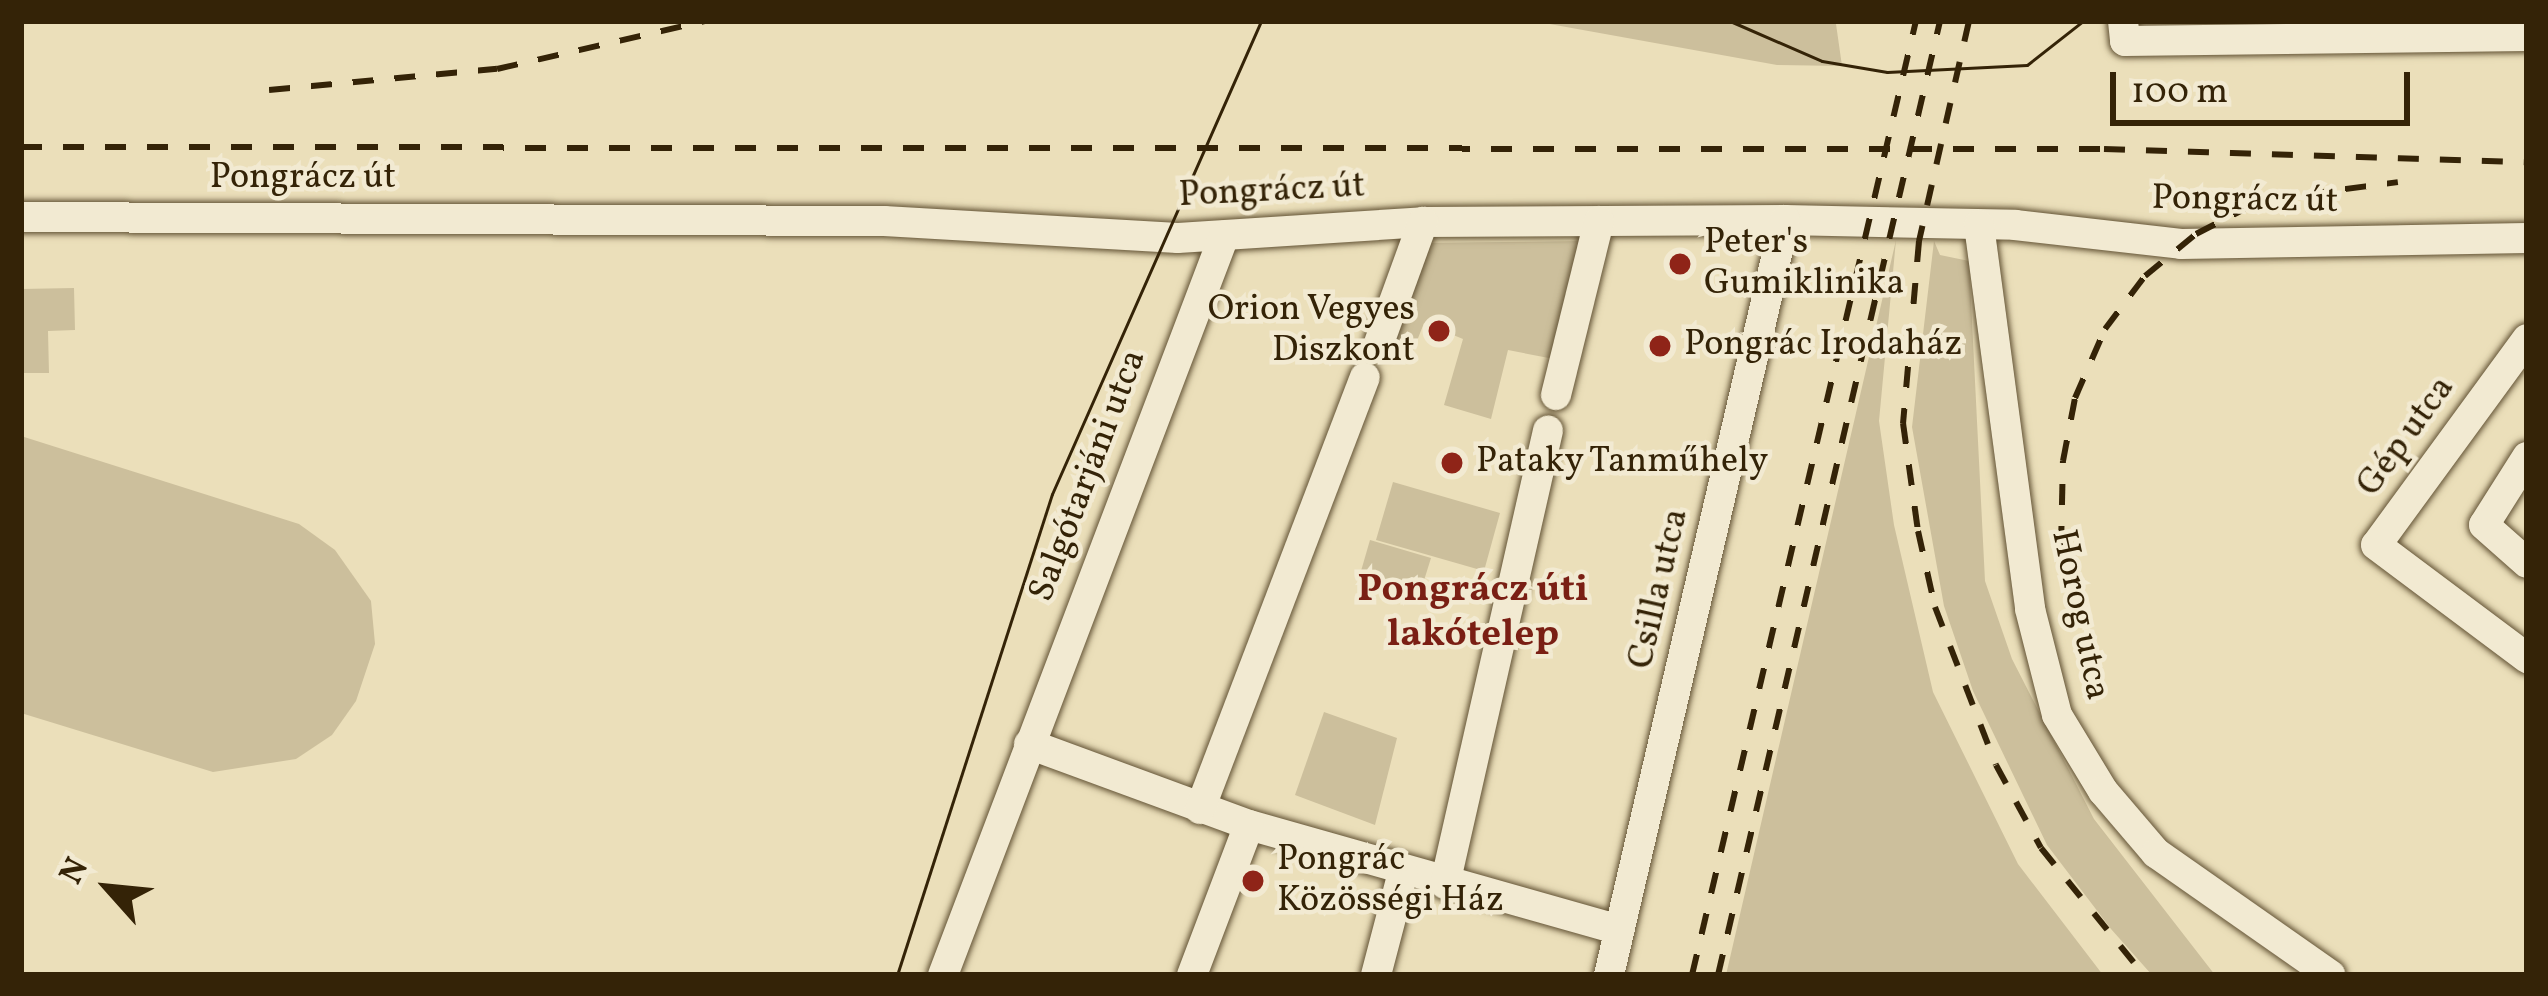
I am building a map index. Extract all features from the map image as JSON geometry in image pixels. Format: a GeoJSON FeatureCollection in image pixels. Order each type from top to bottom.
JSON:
{"type":"FeatureCollection","features":[{"type":"Feature","properties":{"kind":"street"},"geometry":{"type":"LineString","coordinates":[[2124,31],[2510,31]]}},
{"type":"Feature","properties":{"kind":"street","name":"Pongrácz út"},"geometry":{"type":"LineString","coordinates":[[21,217],[884,221],[1224,236],[1423,222],[1785,220],[1979,226],[2181,244],[2527,238]]}},
{"type":"Feature","properties":{"kind":"street","name":"Csilla utca"},"geometry":{"type":"LineString","coordinates":[[1609,975],[1785,220]]}},
{"type":"Feature","properties":{"kind":"street"},"geometry":{"type":"LineString","coordinates":[[1556,395],[1599,221]]}},
{"type":"Feature","properties":{"kind":"street"},"geometry":{"type":"LineString","coordinates":[[1378,344],[1423,222]]}},
{"type":"Feature","properties":{"kind":"street","name":"Horog utca"},"geometry":{"type":"LineString","coordinates":[[1979,226],[2030,609],[2057,716],[2103,791],[2156,853],[2330,975]]}},
{"type":"Feature","properties":{"kind":"street","name":"Salgótarjáni utca"},"geometry":{"type":"LineString","coordinates":[[943,975],[1224,236]]}},
{"type":"Feature","properties":{"kind":"street","name":"Gép utca"},"geometry":{"type":"LineString","coordinates":[[2527,339],[2376,544],[2527,658]]}},
{"type":"Feature","properties":{"kind":"street"},"geometry":{"type":"LineString","coordinates":[[1200,809],[1364,381]]}},
{"type":"Feature","properties":{"kind":"street"},"geometry":{"type":"LineString","coordinates":[[1445,884],[1548,431]]}},
{"type":"Feature","properties":{"kind":"street"},"geometry":{"type":"LineString","coordinates":[[2527,457],[2484,525],[2527,563]]}},
{"type":"Feature","properties":{"kind":"street"},"geometry":{"type":"LineString","coordinates":[[1029,744],[1249,825],[1619,930]]}},
{"type":"Feature","properties":{"kind":"street"},"geometry":{"type":"LineString","coordinates":[[1192,975],[1249,825]]}},
{"type":"Feature","properties":{"kind":"street"},"geometry":{"type":"LineString","coordinates":[[1376,975],[1403,872]]}},
{"type":"Feature","properties":{"kind":"shaded area"},"geometry":{"type":"Polygon","coordinates":[[[1533,21],[1827,21],[1836,24],[1842,66],[1777,65],[1533,21]]]}},
{"type":"Feature","properties":{"kind":"shaded area"},"geometry":{"type":"Polygon","coordinates":[[[1896,240],[1879,421],[1894,525],[1933,692],[2018,864],[2103,975],[1726,975],[1896,240]]]}},
{"type":"Feature","properties":{"kind":"shaded area"},"geometry":{"type":"Polygon","coordinates":[[[1589,241],[1559,360],[1508,350],[1491,419],[1444,405],[1463,339],[1424,323],[1411,356],[1381,345],[1417,243],[1589,241]]]}},
{"type":"Feature","properties":{"kind":"shaded area"},"geometry":{"type":"Polygon","coordinates":[[[1934,241],[1940,255],[1969,261],[1985,581],[2012,659],[2094,819],[2215,975],[2152,975],[2111,929],[2047,845],[1973,691],[1944,606],[1912,427],[1934,241]]]}},
{"type":"Feature","properties":{"kind":"shaded area"},"geometry":{"type":"Polygon","coordinates":[[[74,288],[75,330],[48,331],[49,373],[21,373],[21,289],[74,288]]]}},
{"type":"Feature","properties":{"kind":"shaded area"},"geometry":{"type":"Polygon","coordinates":[[[21,436],[299,524],[335,550],[371,601],[375,644],[356,701],[332,735],[296,759],[213,772],[21,713],[21,436]]]}},
{"type":"Feature","properties":{"kind":"shaded area"},"geometry":{"type":"Polygon","coordinates":[[[1393,482],[1500,513],[1484,571],[1376,540],[1393,482]]]}},
{"type":"Feature","properties":{"kind":"shaded area"},"geometry":{"type":"Polygon","coordinates":[[[1370,540],[1431,558],[1421,590],[1361,571],[1370,540]]]}},
{"type":"Feature","properties":{"kind":"shaded area"},"geometry":{"type":"Polygon","coordinates":[[[1324,712],[1397,738],[1375,825],[1295,795],[1324,712]]]}},
{"type":"Feature","properties":{"kind":"tram line"},"geometry":{"type":"LineString","coordinates":[[897,975],[1052,494],[1261,21]]}},
{"type":"Feature","properties":{"kind":"tram line"},"geometry":{"type":"LineString","coordinates":[[1730,21],[1822,61],[1887,72],[2027,65],[2083,21]]}},
{"type":"Feature","properties":{"kind":"railway"},"geometry":{"type":"LineString","coordinates":[[269,90],[497,69],[705,21]]}},
{"type":"Feature","properties":{"kind":"railway"},"geometry":{"type":"LineString","coordinates":[[1692,975],[1916,21]]}},
{"type":"Feature","properties":{"kind":"railway"},"geometry":{"type":"LineString","coordinates":[[1718,975],[1940,21]]}},
{"type":"Feature","properties":{"kind":"railway"},"geometry":{"type":"LineString","coordinates":[[1969,21],[1919,241],[1903,423],[1918,531],[1935,607],[1996,765],[2041,848],[2144,975]]}},
{"type":"Feature","properties":{"kind":"railway"},"geometry":{"type":"LineString","coordinates":[[21,147],[2104,149],[2527,162]]}},
{"type":"Feature","properties":{"kind":"railway"},"geometry":{"type":"LineString","coordinates":[[2061,547],[2063,461],[2075,398],[2105,329],[2145,276],[2196,234],[2262,200],[2398,182]]}},
{"type":"Feature","properties":{"kind":"place","name":"Peter's Gumiklinika"},"geometry":{"type":"Point","coordinates":[1680,264]}},
{"type":"Feature","properties":{"kind":"place","name":"Orion Vegyes Diszkont"},"geometry":{"type":"Point","coordinates":[1439,331]}},
{"type":"Feature","properties":{"kind":"place","name":"Pongrác Irodaház"},"geometry":{"type":"Point","coordinates":[1660,346]}},
{"type":"Feature","properties":{"kind":"place","name":"Pataky Tanműhely"},"geometry":{"type":"Point","coordinates":[1452,463]}},
{"type":"Feature","properties":{"kind":"place","name":"Pongrác Közösségi Ház"},"geometry":{"type":"Point","coordinates":[1253,881]}},
{"type":"Feature","properties":{"kind":"district","name":"Pongrácz úti lakótelep"},"geometry":{"type":"Point","coordinates":[1473,614]}}]}
